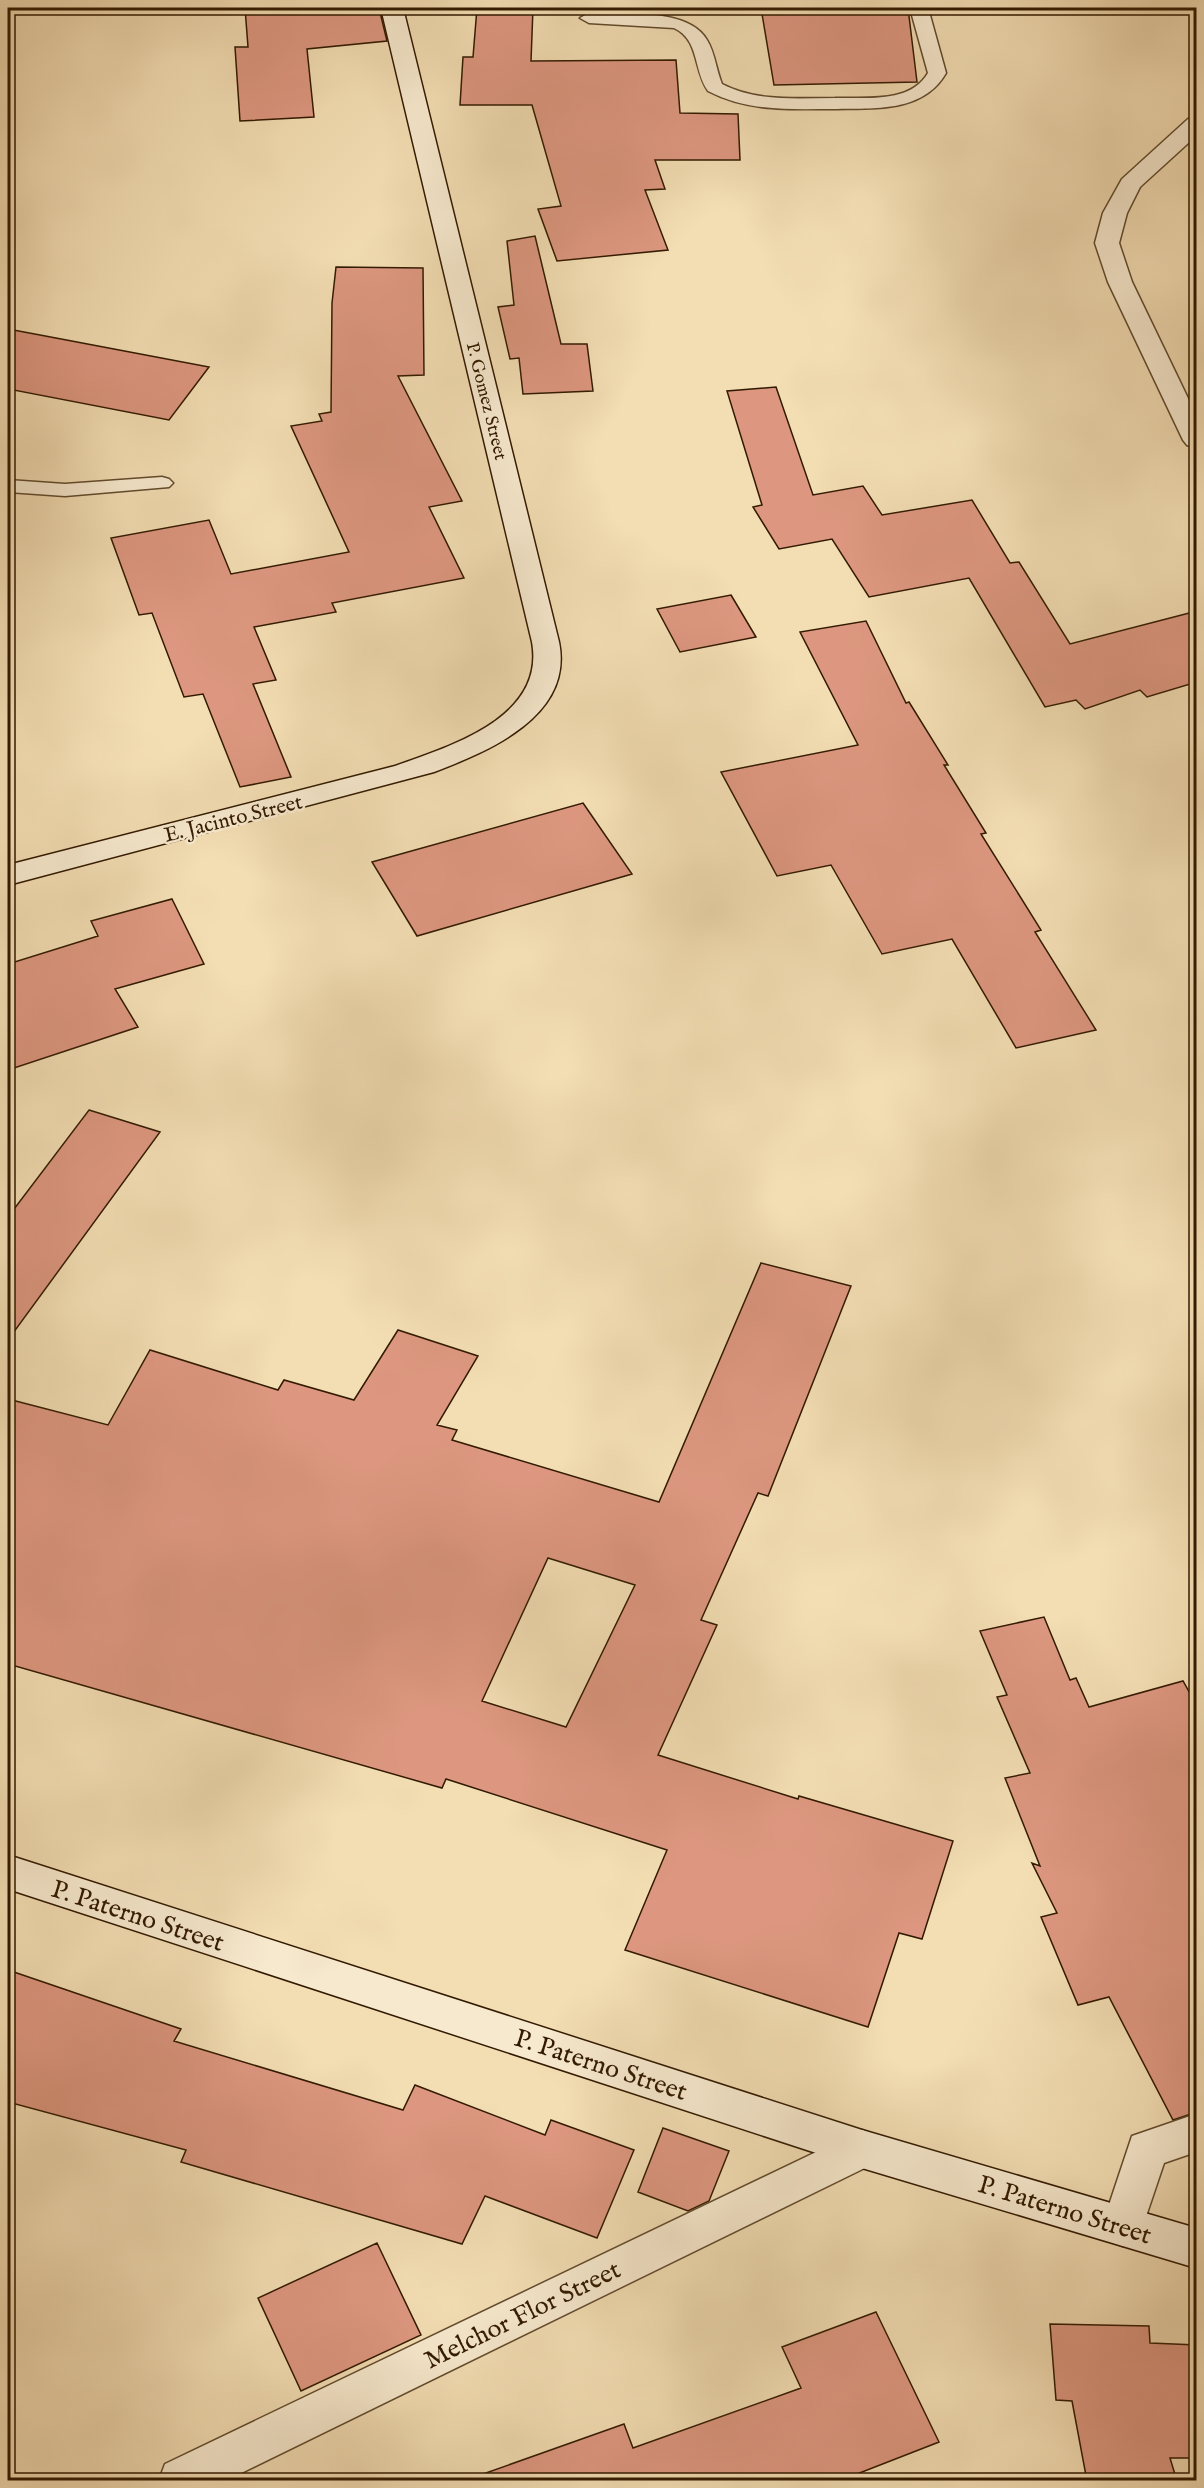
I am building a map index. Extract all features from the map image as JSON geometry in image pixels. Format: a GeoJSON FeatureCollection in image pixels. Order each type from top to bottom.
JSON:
{"type":"FeatureCollection","features":[{"type":"Feature","properties":{"kind":"main road","name":"P. Gomez Street"},"geometry":{"type":"LineString","coordinates":[[392,8],[549,662],[541,689],[525,712],[501,730],[456,754]]}},
{"type":"Feature","properties":{"kind":"main road"},"geometry":{"type":"LineString","coordinates":[[1197,124],[1130,184],[1115,213],[1107,243],[1120,282],[1197,440]]}},
{"type":"Feature","properties":{"kind":"main road","name":"E. Jacinto Street"},"geometry":{"type":"LineString","coordinates":[[8,875],[393,776],[456,754]]}},
{"type":"Feature","properties":{"kind":"main road","name":"P. Paterno Street"},"geometry":{"type":"LineString","coordinates":[[8,1872],[862,2149],[1197,2248]]}},
{"type":"Feature","properties":{"kind":"main road"},"geometry":{"type":"LineString","coordinates":[[1124,2226],[1148,2149],[1197,2133]]}},
{"type":"Feature","properties":{"kind":"main road","name":"Melchor Flor Street"},"geometry":{"type":"LineString","coordinates":[[181,2481],[862,2149]]}},
{"type":"Feature","properties":{"kind":"lane"},"geometry":{"type":"LineString","coordinates":[[590,18],[677,23],[687,27],[699,38],[714,87],[742,99],[769,103],[882,103],[915,93],[933,81],[937,73],[919,8]]}},
{"type":"Feature","properties":{"kind":"lane"},"geometry":{"type":"LineString","coordinates":[[8,486],[65,490],[162,483]]}},
{"type":"Feature","properties":{"kind":"building"},"geometry":{"type":"Polygon","coordinates":[[[245,8],[379,8],[387,41],[307,49],[314,117],[240,121],[235,47],[248,47],[245,8]]]}},
{"type":"Feature","properties":{"kind":"building"},"geometry":{"type":"Polygon","coordinates":[[[477,8],[533,8],[531,61],[676,60],[680,113],[738,114],[740,160],[655,160],[665,189],[645,190],[668,250],[557,261],[538,209],[561,206],[532,105],[460,105],[463,57],[473,57],[477,8]]]}},
{"type":"Feature","properties":{"kind":"building"},"geometry":{"type":"Polygon","coordinates":[[[761,8],[908,8],[917,82],[774,85],[761,8]]]}},
{"type":"Feature","properties":{"kind":"building"},"geometry":{"type":"Polygon","coordinates":[[[535,236],[561,344],[587,344],[593,391],[523,394],[519,358],[510,359],[498,307],[514,305],[507,241],[535,236]]]}},
{"type":"Feature","properties":{"kind":"building"},"geometry":{"type":"Polygon","coordinates":[[[336,267],[423,268],[424,375],[398,376],[462,501],[429,507],[464,578],[332,603],[336,612],[254,627],[276,680],[253,684],[291,777],[240,787],[203,694],[184,697],[152,613],[139,615],[111,538],[209,520],[231,574],[349,552],[291,426],[322,421],[319,414],[331,412],[332,303],[336,267]]]}},
{"type":"Feature","properties":{"kind":"building"},"geometry":{"type":"Polygon","coordinates":[[[8,329],[209,367],[169,420],[8,389],[8,329]]]}},
{"type":"Feature","properties":{"kind":"building"},"geometry":{"type":"Polygon","coordinates":[[[776,387],[813,495],[863,486],[882,515],[972,500],[1010,563],[1019,562],[1070,644],[1197,611],[1197,682],[1147,697],[1140,690],[1085,709],[1076,700],[1045,707],[969,578],[869,597],[832,539],[779,549],[753,507],[762,505],[727,391],[776,387]]]}},
{"type":"Feature","properties":{"kind":"building"},"geometry":{"type":"Polygon","coordinates":[[[731,595],[756,637],[680,652],[657,609],[731,595]]]}},
{"type":"Feature","properties":{"kind":"building"},"geometry":{"type":"Polygon","coordinates":[[[866,621],[906,703],[909,702],[948,765],[944,765],[986,833],[981,834],[1041,930],[1035,932],[1096,1030],[1016,1048],[952,939],[882,954],[831,865],[777,876],[721,772],[858,745],[800,632],[866,621]]]}},
{"type":"Feature","properties":{"kind":"building"},"geometry":{"type":"Polygon","coordinates":[[[583,803],[632,874],[417,936],[372,862],[583,803]]]}},
{"type":"Feature","properties":{"kind":"building"},"geometry":{"type":"Polygon","coordinates":[[[172,899],[204,964],[115,989],[138,1027],[8,1070],[8,964],[98,936],[91,921],[172,899]]]}},
{"type":"Feature","properties":{"kind":"building"},"geometry":{"type":"Polygon","coordinates":[[[89,1110],[160,1132],[8,1340],[8,1217],[89,1110]]]}},
{"type":"Feature","properties":{"kind":"building"},"geometry":{"type":"Polygon","coordinates":[[[761,1263],[851,1286],[768,1496],[758,1493],[701,1620],[717,1625],[658,1755],[798,1799],[799,1796],[953,1841],[922,1939],[899,1933],[868,2027],[625,1950],[667,1850],[446,1779],[442,1788],[8,1664],[8,1399],[108,1425],[150,1350],[278,1390],[284,1380],[354,1400],[398,1330],[478,1356],[437,1425],[457,1430],[452,1440],[659,1502],[761,1263]],[[548,1558],[482,1701],[566,1727],[635,1585],[548,1558]]]}},
{"type":"Feature","properties":{"kind":"building"},"geometry":{"type":"Polygon","coordinates":[[[1044,1617],[1070,1680],[1076,1678],[1089,1707],[1183,1681],[1197,1706],[1197,2112],[1173,2120],[1109,1997],[1078,2005],[1041,1917],[1057,1913],[1032,1863],[1040,1866],[1005,1778],[1030,1773],[997,1697],[1007,1695],[980,1631],[1044,1617]]]}},
{"type":"Feature","properties":{"kind":"building"},"geometry":{"type":"Polygon","coordinates":[[[8,1970],[181,2029],[174,2041],[403,2110],[415,2085],[545,2135],[551,2120],[634,2150],[597,2238],[485,2196],[462,2244],[181,2162],[186,2150],[8,2102],[8,1970]]]}},
{"type":"Feature","properties":{"kind":"building"},"geometry":{"type":"Polygon","coordinates":[[[663,2128],[729,2151],[709,2201],[688,2211],[638,2192],[663,2128]]]}},
{"type":"Feature","properties":{"kind":"building"},"geometry":{"type":"Polygon","coordinates":[[[377,2243],[421,2335],[301,2391],[258,2298],[377,2243]]]}},
{"type":"Feature","properties":{"kind":"building"},"geometry":{"type":"Polygon","coordinates":[[[876,2312],[939,2442],[839,2481],[484,2481],[483,2474],[624,2424],[633,2448],[801,2388],[782,2347],[876,2312]]]}},
{"type":"Feature","properties":{"kind":"building"},"geometry":{"type":"Polygon","coordinates":[[[1050,2324],[1149,2326],[1150,2343],[1197,2345],[1197,2458],[1170,2458],[1177,2481],[1087,2481],[1072,2401],[1056,2400],[1050,2324]]]}}]}
